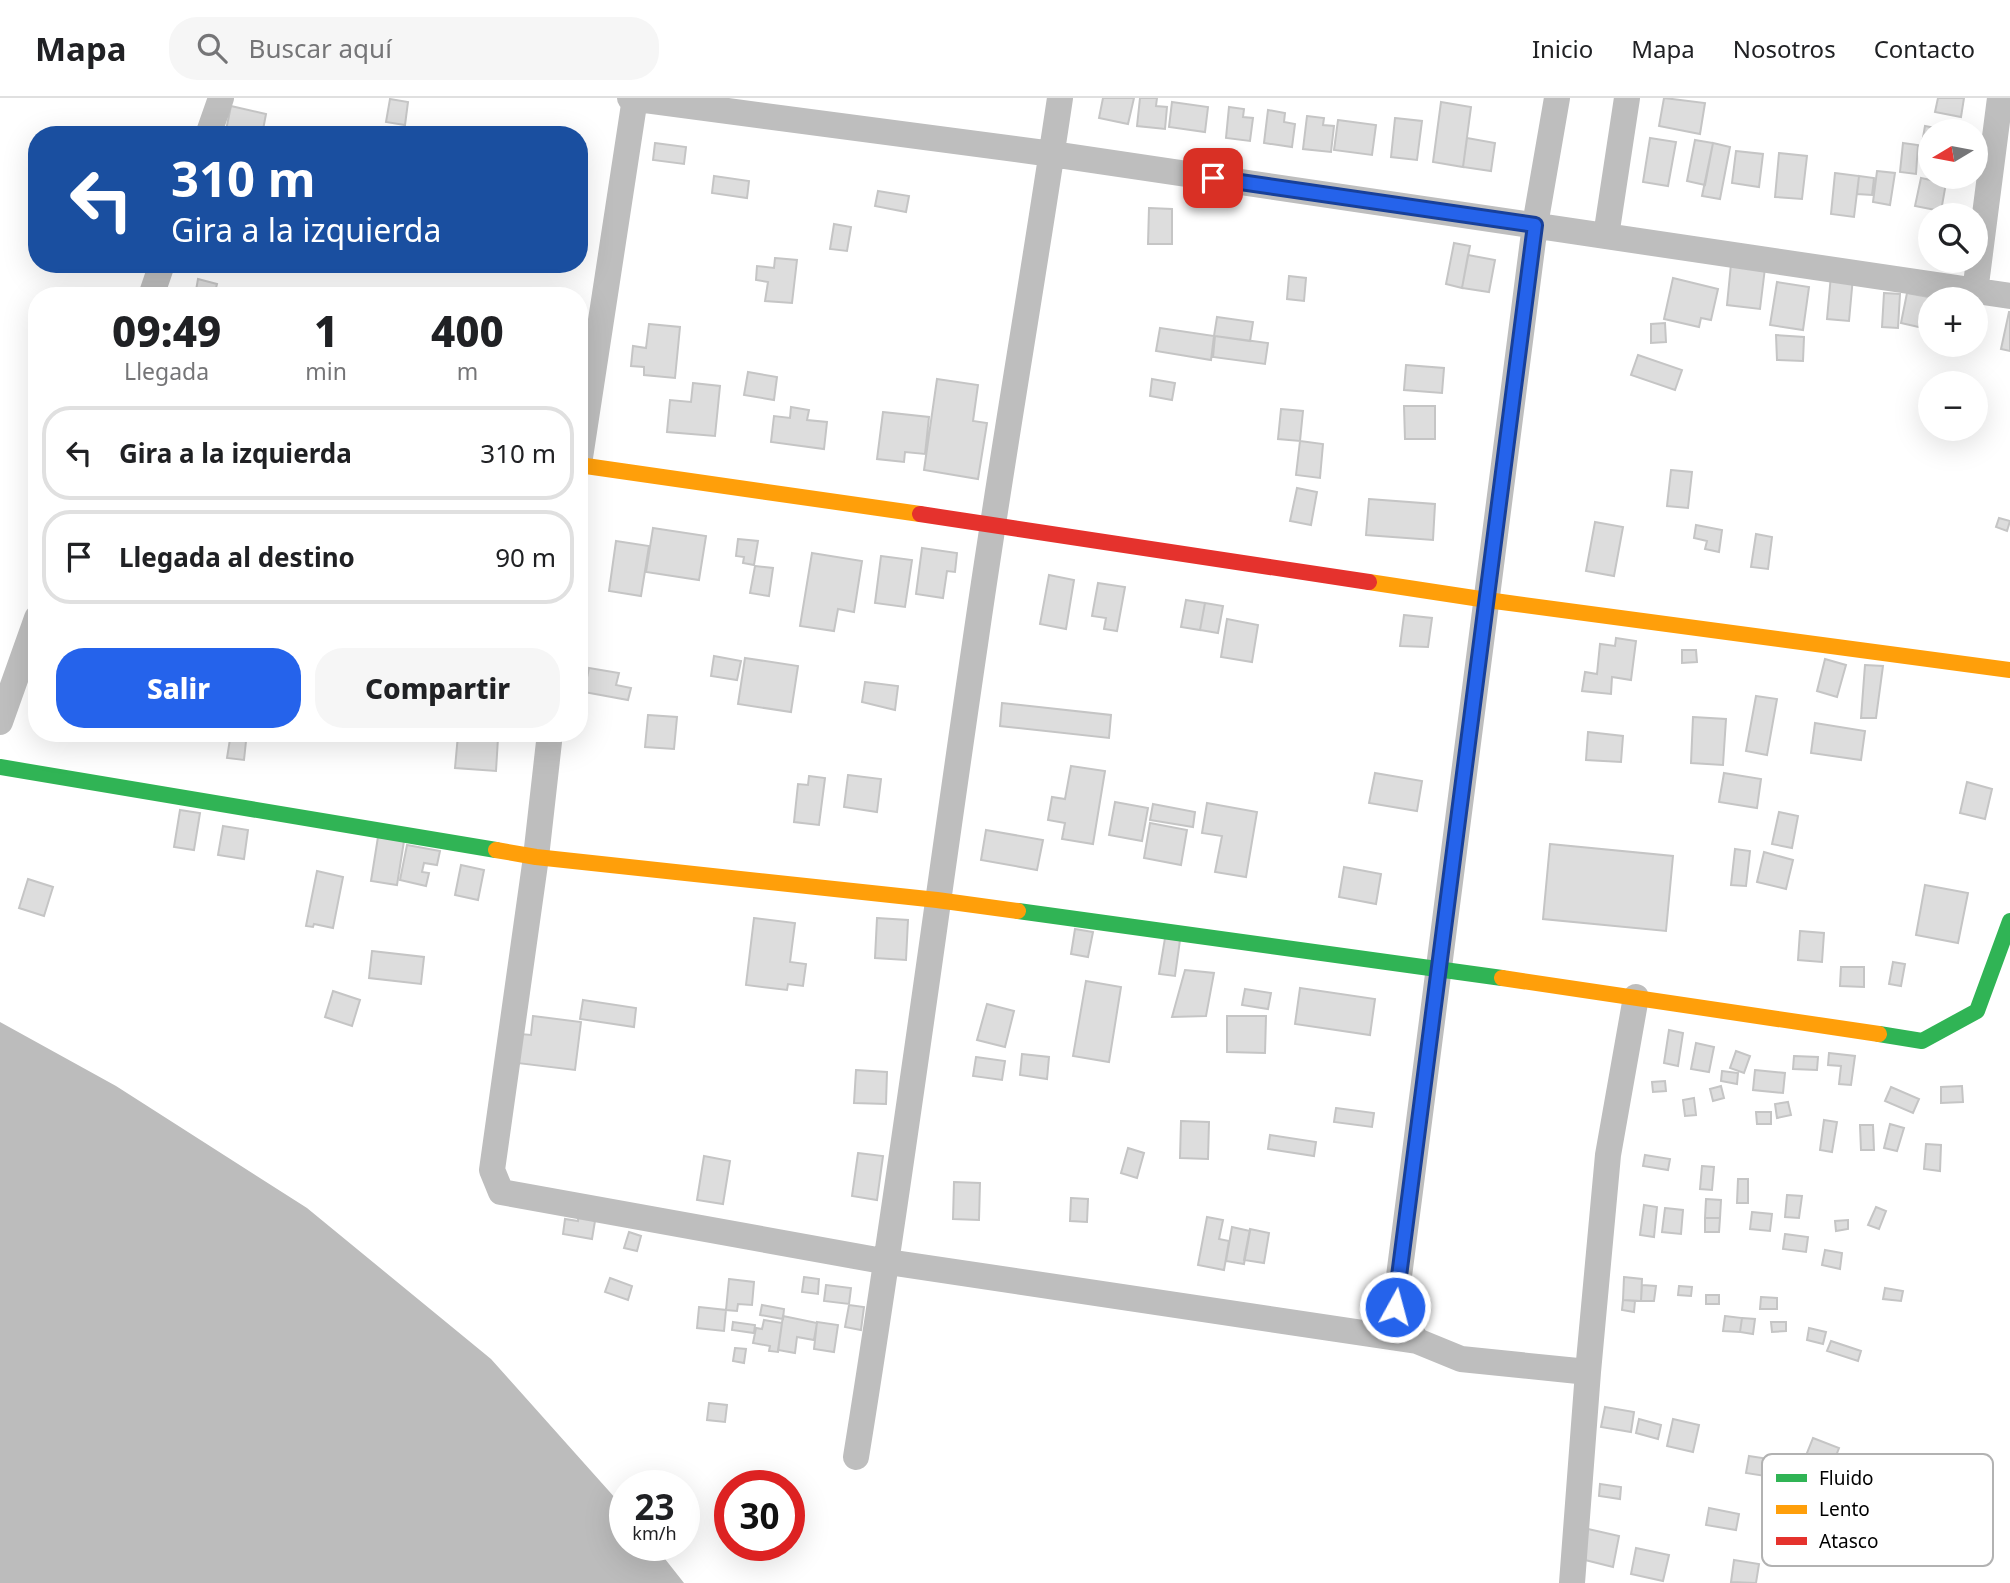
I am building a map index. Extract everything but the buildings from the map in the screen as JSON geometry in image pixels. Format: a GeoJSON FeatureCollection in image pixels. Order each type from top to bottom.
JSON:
{"type":"FeatureCollection","features":[{"type":"Feature","properties":{"kind":"street"},"geometry":{"type":"LineString","coordinates":[[211,126],[221,98]]}},
{"type":"Feature","properties":{"kind":"street"},"geometry":{"type":"LineString","coordinates":[[588,404],[633,98],[1052,154],[1942,287]]}},
{"type":"Feature","properties":{"kind":"street"},"geometry":{"type":"LineString","coordinates":[[856,1457],[888,1262],[992,524],[1060,98]]}},
{"type":"Feature","properties":{"kind":"street"},"geometry":{"type":"LineString","coordinates":[[1417,1341],[1395,1307],[1535,225],[1557,98]]}},
{"type":"Feature","properties":{"kind":"street"},"geometry":{"type":"LineString","coordinates":[[1606,236],[1627,98]]}},
{"type":"Feature","properties":{"kind":"street"},"geometry":{"type":"LineString","coordinates":[[1976,287],[2000,98]]}},
{"type":"Feature","properties":{"kind":"street"},"geometry":{"type":"LineString","coordinates":[[1988,293],[2010,296]]}},
{"type":"Feature","properties":{"kind":"street"},"geometry":{"type":"LineString","coordinates":[[588,466],[992,524],[1487,600],[2010,670]]}},
{"type":"Feature","properties":{"kind":"street"},"geometry":{"type":"LineString","coordinates":[[0,722],[28,643]]}},
{"type":"Feature","properties":{"kind":"street"},"geometry":{"type":"LineString","coordinates":[[549,742],[536,857],[492,1170],[501,1192],[888,1262],[1417,1341],[1461,1359],[1588,1372]]}},
{"type":"Feature","properties":{"kind":"street"},"geometry":{"type":"LineString","coordinates":[[0,767],[536,857],[937,900],[1922,1041],[1977,1011],[2010,921]]}},
{"type":"Feature","properties":{"kind":"street"},"geometry":{"type":"LineString","coordinates":[[1572,1583],[1608,1155],[1636,998]]}},
{"type":"Feature","properties":{"kind":"shaded area"},"geometry":{"type":"Polygon","coordinates":[[[0,1022],[116,1086],[307,1208],[491,1359],[609,1491],[609,1561],[667,1561],[684,1583],[0,1583],[0,1022]]]}},
{"type":"Feature","properties":{"kind":"traffic: fast"},"geometry":{"type":"LineString","coordinates":[[0,767],[496,850]]}},
{"type":"Feature","properties":{"kind":"traffic: fast"},"geometry":{"type":"LineString","coordinates":[[1018,911],[1502,978]]}},
{"type":"Feature","properties":{"kind":"traffic: fast"},"geometry":{"type":"LineString","coordinates":[[1879,1034],[1922,1041],[1977,1011],[2010,921]]}},
{"type":"Feature","properties":{"kind":"traffic: slow"},"geometry":{"type":"LineString","coordinates":[[588,466],[920,514]]}},
{"type":"Feature","properties":{"kind":"traffic: slow"},"geometry":{"type":"LineString","coordinates":[[1369,582],[2010,670]]}},
{"type":"Feature","properties":{"kind":"traffic: slow"},"geometry":{"type":"LineString","coordinates":[[496,850],[536,857],[1018,911]]}},
{"type":"Feature","properties":{"kind":"traffic: slow"},"geometry":{"type":"LineString","coordinates":[[1502,978],[1879,1034]]}},
{"type":"Feature","properties":{"kind":"traffic: jam"},"geometry":{"type":"LineString","coordinates":[[920,514],[1369,582]]}},
{"type":"Feature","properties":{"kind":"route"},"geometry":{"type":"LineString","coordinates":[[1213,178],[1535,225],[1395,1307]]}}]}
